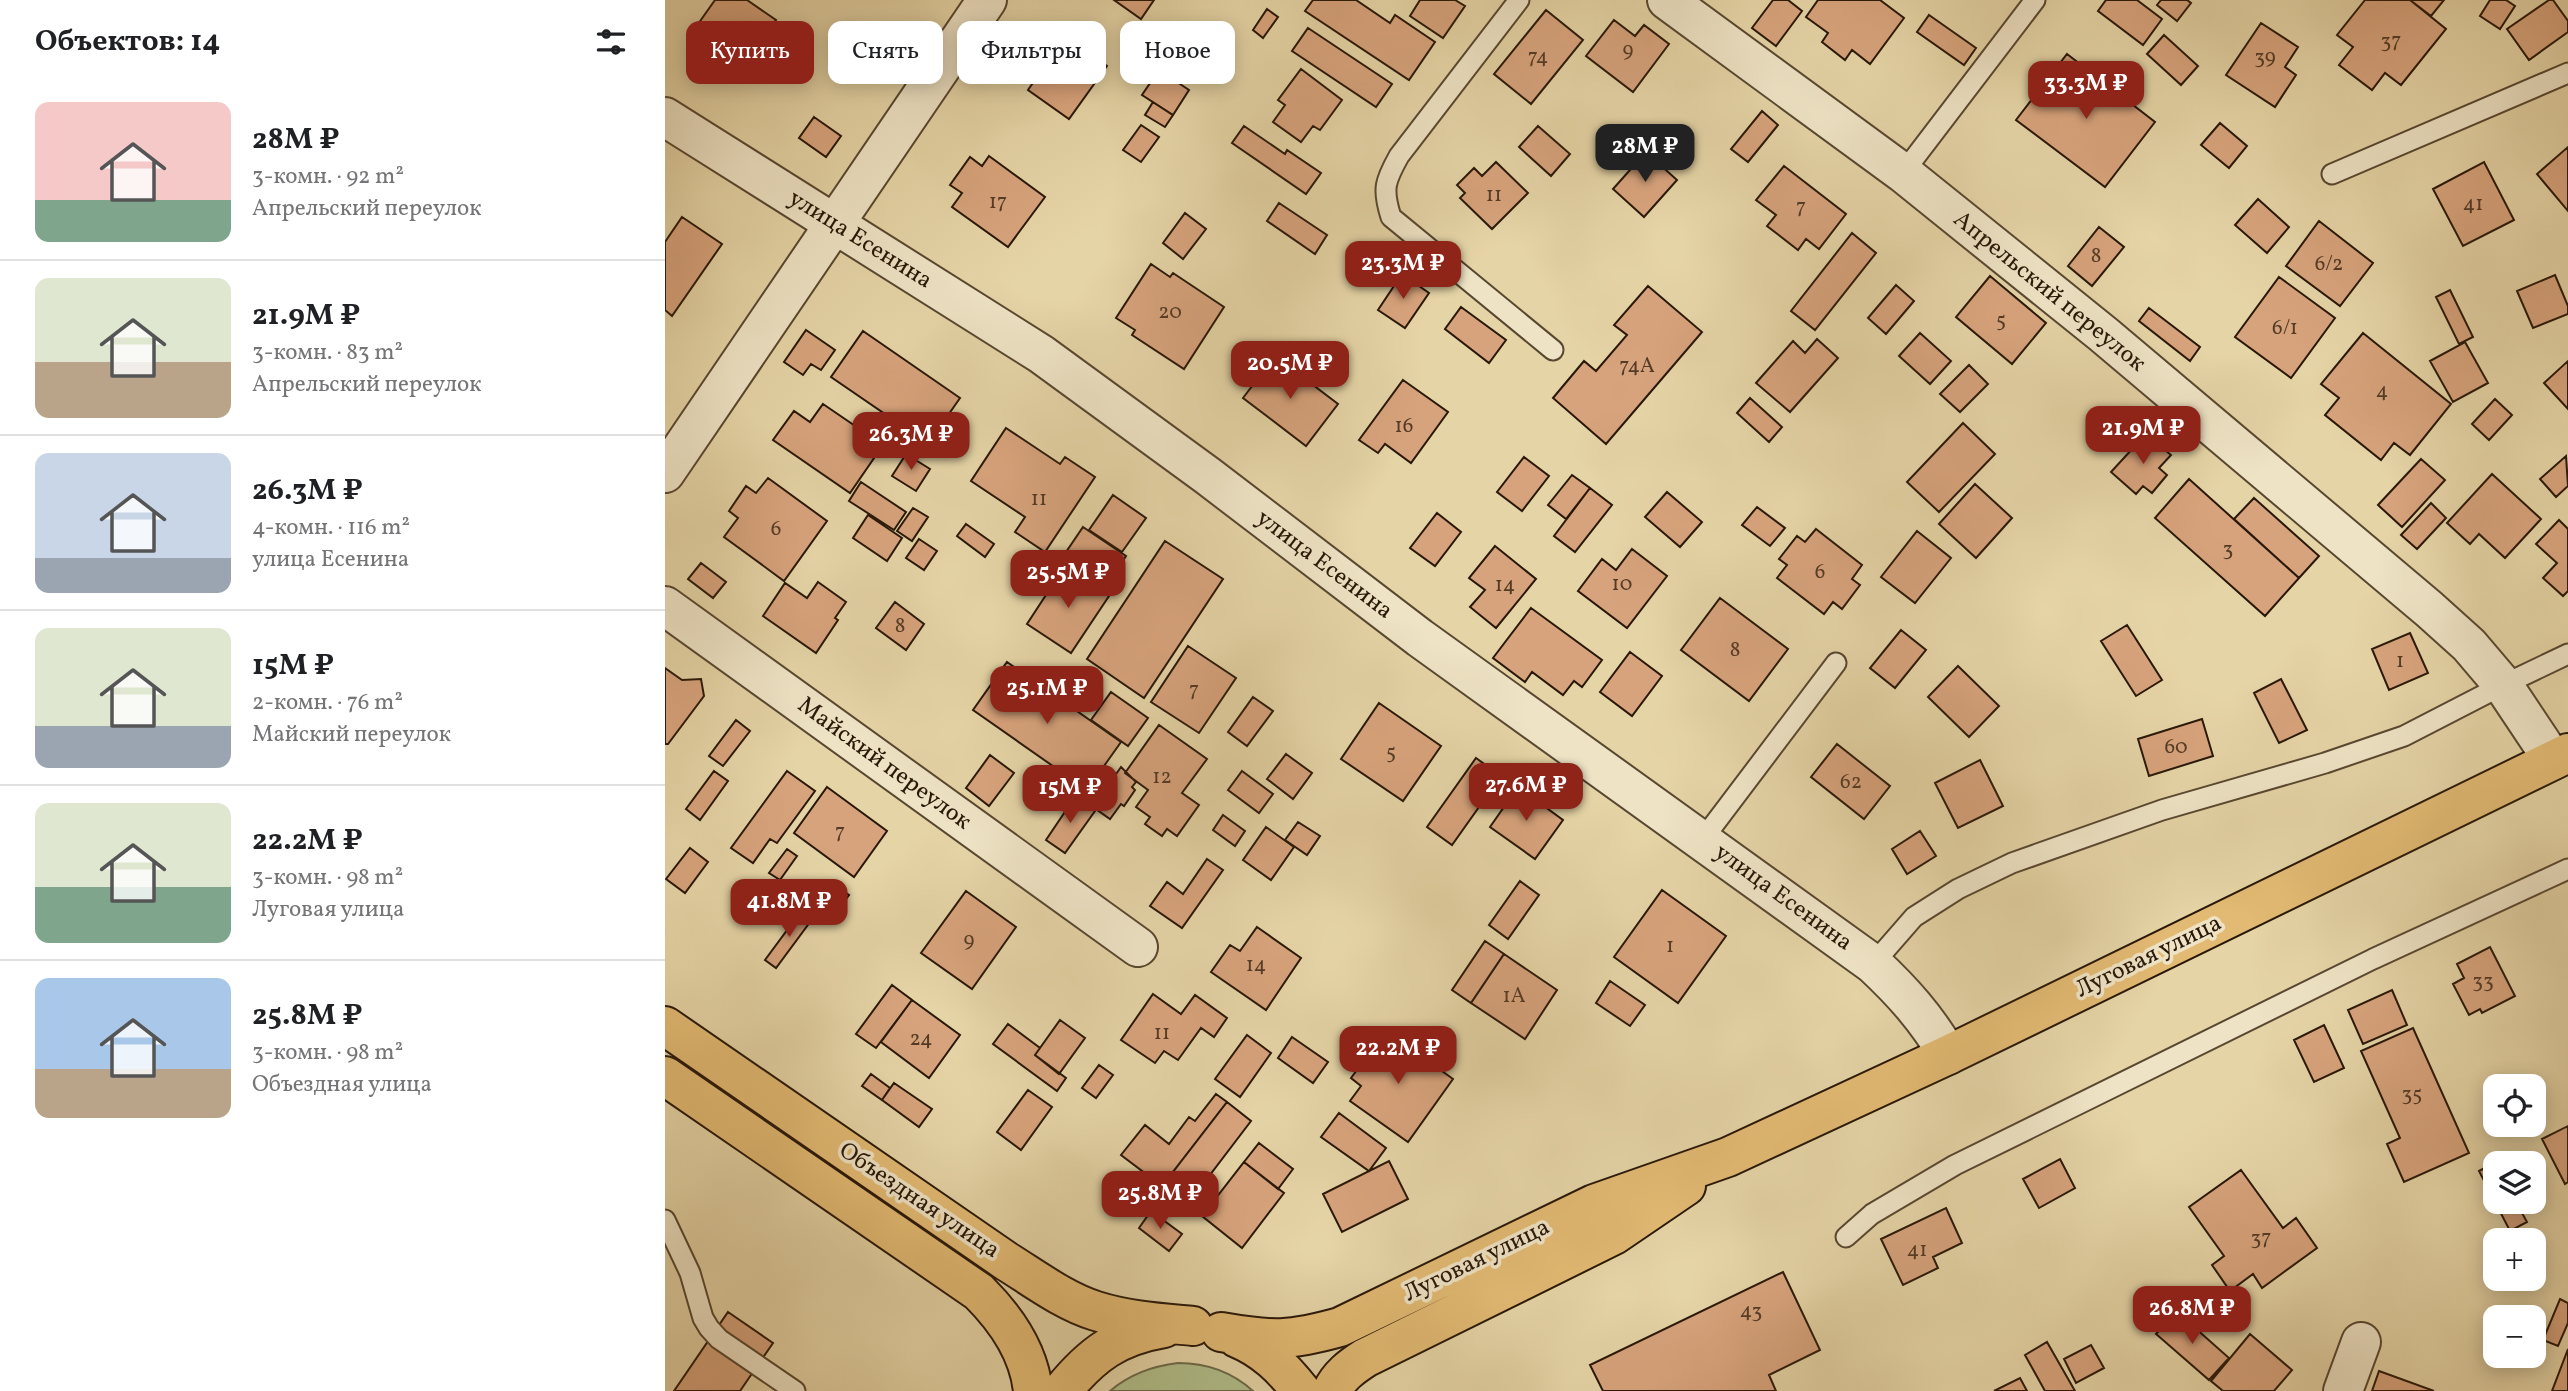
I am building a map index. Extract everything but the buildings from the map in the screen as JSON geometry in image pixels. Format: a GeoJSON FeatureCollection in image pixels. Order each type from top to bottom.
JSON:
{"type":"FeatureCollection","features":[{"type":"Feature","properties":{"kind":"main road","name":"Луговая улица"},"geometry":{"type":"LineString","coordinates":[[1207,1329],[1261,1339],[1284,1340],[1340,1327],[1594,1204],[1728,1157],[1948,1055],[2560,757]]}},
{"type":"Feature","properties":{"kind":"main road","name":"Объездная улица"},"geometry":{"type":"LineString","coordinates":[[665,1026],[1006,1261],[1064,1297],[1121,1318],[1207,1329]]}},
{"type":"Feature","properties":{"kind":"main road","name":"Объездная улица"},"geometry":{"type":"LineString","coordinates":[[665,1076],[979,1292],[1000,1313],[1015,1337],[1026,1360],[1033,1391]]}},
{"type":"Feature","properties":{"kind":"main road","name":"Луговая улица"},"geometry":{"type":"LineString","coordinates":[[1332,1391],[1335,1383],[1347,1370],[1365,1358],[1614,1235],[1728,1157]]}},
{"type":"Feature","properties":{"kind":"main road"},"geometry":{"type":"LineString","coordinates":[[1062,1391],[1077,1372],[1118,1340],[1168,1327],[1207,1329],[1245,1341],[1267,1354],[1301,1391]]}},
{"type":"Feature","properties":{"kind":"street"},"geometry":{"type":"LineString","coordinates":[[665,473],[987,0]]}},
{"type":"Feature","properties":{"kind":"street","name":"Апрельский переулок"},"geometry":{"type":"LineString","coordinates":[[1667,0],[1903,173],[2103,334],[2429,609],[2469,645],[2560,757]]}},
{"type":"Feature","properties":{"kind":"street","name":"улица Есенина"},"geometry":{"type":"LineString","coordinates":[[665,117],[1041,354],[1208,476],[1420,638],[1703,839],[1873,964],[1917,1007],[1948,1055]]}},
{"type":"Feature","properties":{"kind":"street","name":"Майский переулок"},"geometry":{"type":"LineString","coordinates":[[665,606],[1138,947]]}},
{"type":"Feature","properties":{"kind":"street"},"geometry":{"type":"LineString","coordinates":[[2343,1391],[2361,1342]]}},
{"type":"Feature","properties":{"kind":"lane"},"geometry":{"type":"LineString","coordinates":[[1519,0],[1399,156],[1386,178],[1384,197],[1391,217],[1552,350]]}},
{"type":"Feature","properties":{"kind":"lane"},"geometry":{"type":"LineString","coordinates":[[1903,173],[2035,0]]}},
{"type":"Feature","properties":{"kind":"lane"},"geometry":{"type":"LineString","coordinates":[[2332,174],[2568,73]]}},
{"type":"Feature","properties":{"kind":"lane"},"geometry":{"type":"LineString","coordinates":[[1873,964],[1914,917],[1958,888],[2012,863],[2162,810],[2325,763],[2404,736],[2568,654]]}},
{"type":"Feature","properties":{"kind":"lane"},"geometry":{"type":"LineString","coordinates":[[1703,839],[1836,663]]}},
{"type":"Feature","properties":{"kind":"lane"},"geometry":{"type":"LineString","coordinates":[[1846,1237],[1872,1213],[1955,1165],[2373,959],[2568,869]]}},
{"type":"Feature","properties":{"kind":"lane"},"geometry":{"type":"LineString","coordinates":[[665,1220],[689,1273],[703,1318],[709,1328],[719,1339],[795,1391]]}},
{"type":"Feature","properties":{"kind":"green space"},"geometry":{"type":"Polygon","coordinates":[[[1178,1363],[1218,1370],[1253,1391],[1110,1391],[1142,1372],[1178,1363]]]}}]}
